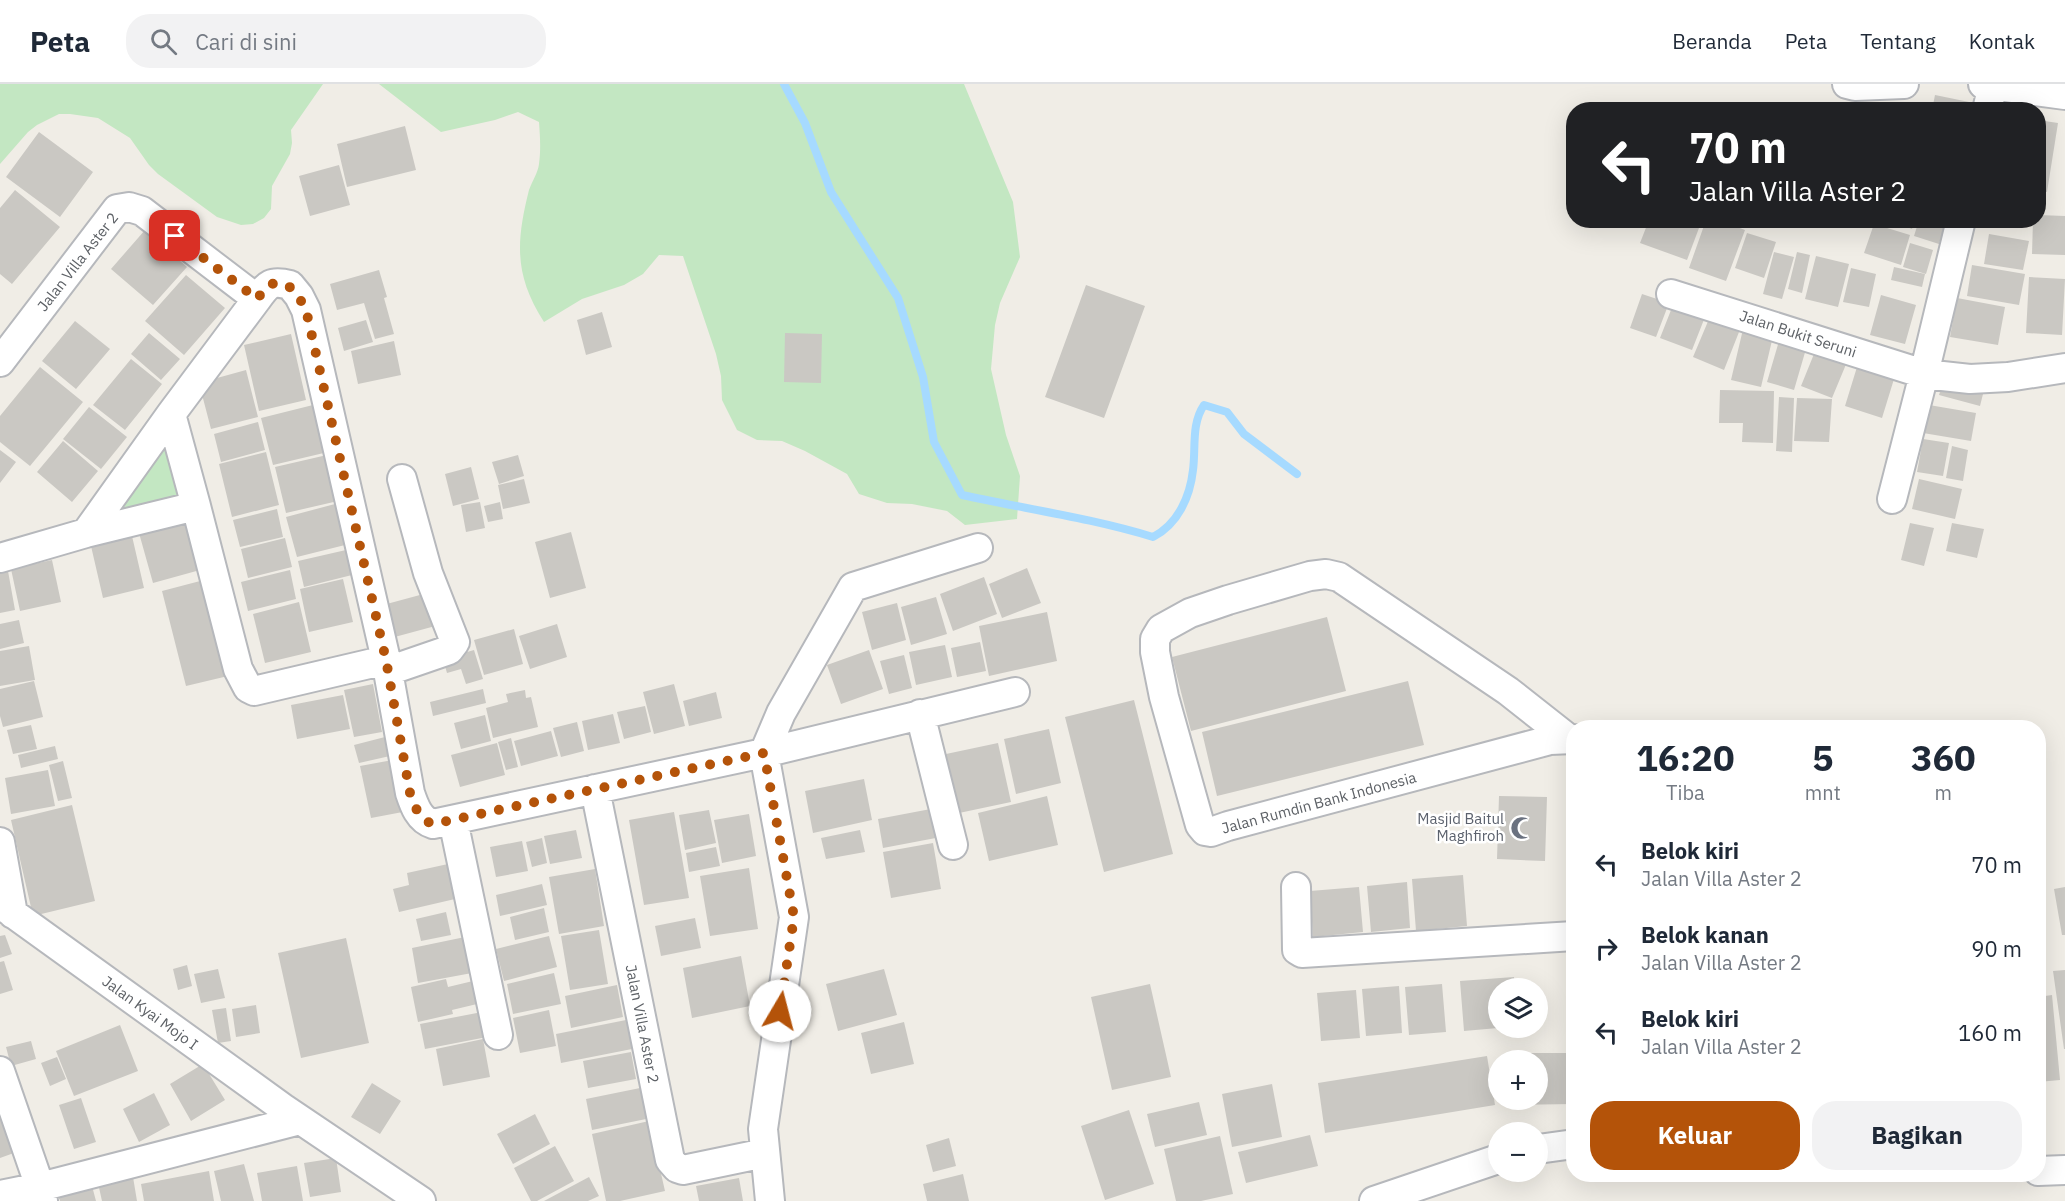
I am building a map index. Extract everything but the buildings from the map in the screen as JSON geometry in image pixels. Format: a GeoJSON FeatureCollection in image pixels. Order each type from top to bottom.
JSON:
{"type":"FeatureCollection","features":[{"type":"Feature","properties":{"kind":"street"},"geometry":{"type":"LineString","coordinates":[[1847,84],[1855,86],[1904,84]]}},
{"type":"Feature","properties":{"kind":"street"},"geometry":{"type":"LineString","coordinates":[[1988,93],[2065,95]]}},
{"type":"Feature","properties":{"kind":"street","name":"Jalan Villa Aster 2"},"geometry":{"type":"LineString","coordinates":[[0,362],[117,209],[129,207],[142,211],[257,299]]}},
{"type":"Feature","properties":{"kind":"street"},"geometry":{"type":"LineString","coordinates":[[1892,499],[1959,228]]}},
{"type":"Feature","properties":{"kind":"street"},"geometry":{"type":"LineString","coordinates":[[86,533],[257,299],[268,285],[281,283],[290,285],[306,310],[387,665],[414,802],[418,812],[427,822],[433,824],[764,753],[1015,692]]}},
{"type":"Feature","properties":{"kind":"street","name":"Jalan Bukit Seruni"},"geometry":{"type":"LineString","coordinates":[[1671,294],[1924,374],[1970,379],[2008,377],[2065,368]]}},
{"type":"Feature","properties":{"kind":"street"},"geometry":{"type":"LineString","coordinates":[[171,414],[238,669],[248,688],[254,691],[387,665],[449,650],[455,642],[429,573],[402,480]]}},
{"type":"Feature","properties":{"kind":"street"},"geometry":{"type":"LineString","coordinates":[[0,558],[86,533],[196,506]]}},
{"type":"Feature","properties":{"kind":"street"},"geometry":{"type":"LineString","coordinates":[[770,1201],[763,1129],[794,917],[764,753],[781,713],[853,587],[978,548]]}},
{"type":"Feature","properties":{"kind":"street","name":"Jalan Rumdin Bank Indonesia"},"geometry":{"type":"LineString","coordinates":[[1566,735],[1508,691],[1339,578],[1326,574],[1300,579],[1228,600],[1190,614],[1161,629],[1155,639],[1155,652],[1164,697],[1200,825],[1205,831],[1211,832],[1550,740],[1566,739]]}},
{"type":"Feature","properties":{"kind":"street"},"geometry":{"type":"LineString","coordinates":[[920,714],[953,845]]}},
{"type":"Feature","properties":{"kind":"street","name":"Jalan Villa Aster 2"},"geometry":{"type":"LineString","coordinates":[[595,789],[670,1160],[677,1168],[683,1170],[765,1153]]}},
{"type":"Feature","properties":{"kind":"street"},"geometry":{"type":"LineString","coordinates":[[453,819],[498,1035]]}},
{"type":"Feature","properties":{"kind":"street"},"geometry":{"type":"LineString","coordinates":[[0,842],[7,909]]}},
{"type":"Feature","properties":{"kind":"street"},"geometry":{"type":"LineString","coordinates":[[1296,887],[1297,950],[1302,953],[1566,936]]}},
{"type":"Feature","properties":{"kind":"street","name":"Jalan Kyai Mojo I"},"geometry":{"type":"LineString","coordinates":[[7,909],[300,1120],[421,1201]]}},
{"type":"Feature","properties":{"kind":"street"},"geometry":{"type":"LineString","coordinates":[[0,1071],[42,1194]]}},
{"type":"Feature","properties":{"kind":"street"},"geometry":{"type":"LineString","coordinates":[[0,1195],[42,1194],[300,1120]]}},
{"type":"Feature","properties":{"kind":"street"},"geometry":{"type":"LineString","coordinates":[[1548,1148],[1566,1145]]}},
{"type":"Feature","properties":{"kind":"street"},"geometry":{"type":"LineString","coordinates":[[1374,1201],[1488,1162]]}},
{"type":"Feature","properties":{"kind":"street"},"geometry":{"type":"LineString","coordinates":[[2046,1171],[2065,1170]]}},
{"type":"Feature","properties":{"kind":"green space"},"geometry":{"type":"Polygon","coordinates":[[[0,84],[323,84],[291,130],[290,154],[272,186],[271,209],[264,218],[253,224],[241,225],[217,217],[158,174],[130,138],[98,118],[59,114],[28,132],[0,164],[0,84]]]}},
{"type":"Feature","properties":{"kind":"green space"},"geometry":{"type":"Polygon","coordinates":[[[379,84],[964,84],[1013,202],[1020,257],[1000,303],[995,325],[991,369],[1006,435],[1020,476],[1017,519],[965,525],[947,511],[912,504],[887,503],[859,494],[847,474],[805,451],[782,441],[757,440],[737,430],[722,400],[721,376],[716,354],[683,256],[659,255],[643,274],[624,285],[582,299],[544,322],[527,289],[520,258],[525,209],[529,190],[539,164],[539,122],[518,112],[495,120],[441,132],[379,84]]]}},
{"type":"Feature","properties":{"kind":"green space"},"geometry":{"type":"Polygon","coordinates":[[[169,440],[181,502],[116,514],[169,440]]]}},
{"type":"Feature","properties":{"kind":"waterway"},"geometry":{"type":"LineString","coordinates":[[784,84],[805,123],[831,192],[898,298],[923,377],[934,442],[962,495],[1082,519],[1153,537],[1169,525],[1186,500],[1193,470],[1197,420],[1204,405],[1227,412],[1244,434],[1297,474]]}},
{"type":"Feature","properties":{"kind":"place","name":"Masjid Baitul Maghfiroh"},"geometry":{"type":"Point","coordinates":[1522,828]}},
{"type":"Feature","properties":{"kind":"route"},"geometry":{"type":"LineString","coordinates":[[175,236],[257,299],[268,285],[274,282],[290,285],[306,310],[386,660],[410,793],[418,812],[427,822],[433,824],[764,753],[794,917],[780,1011]]}}]}
